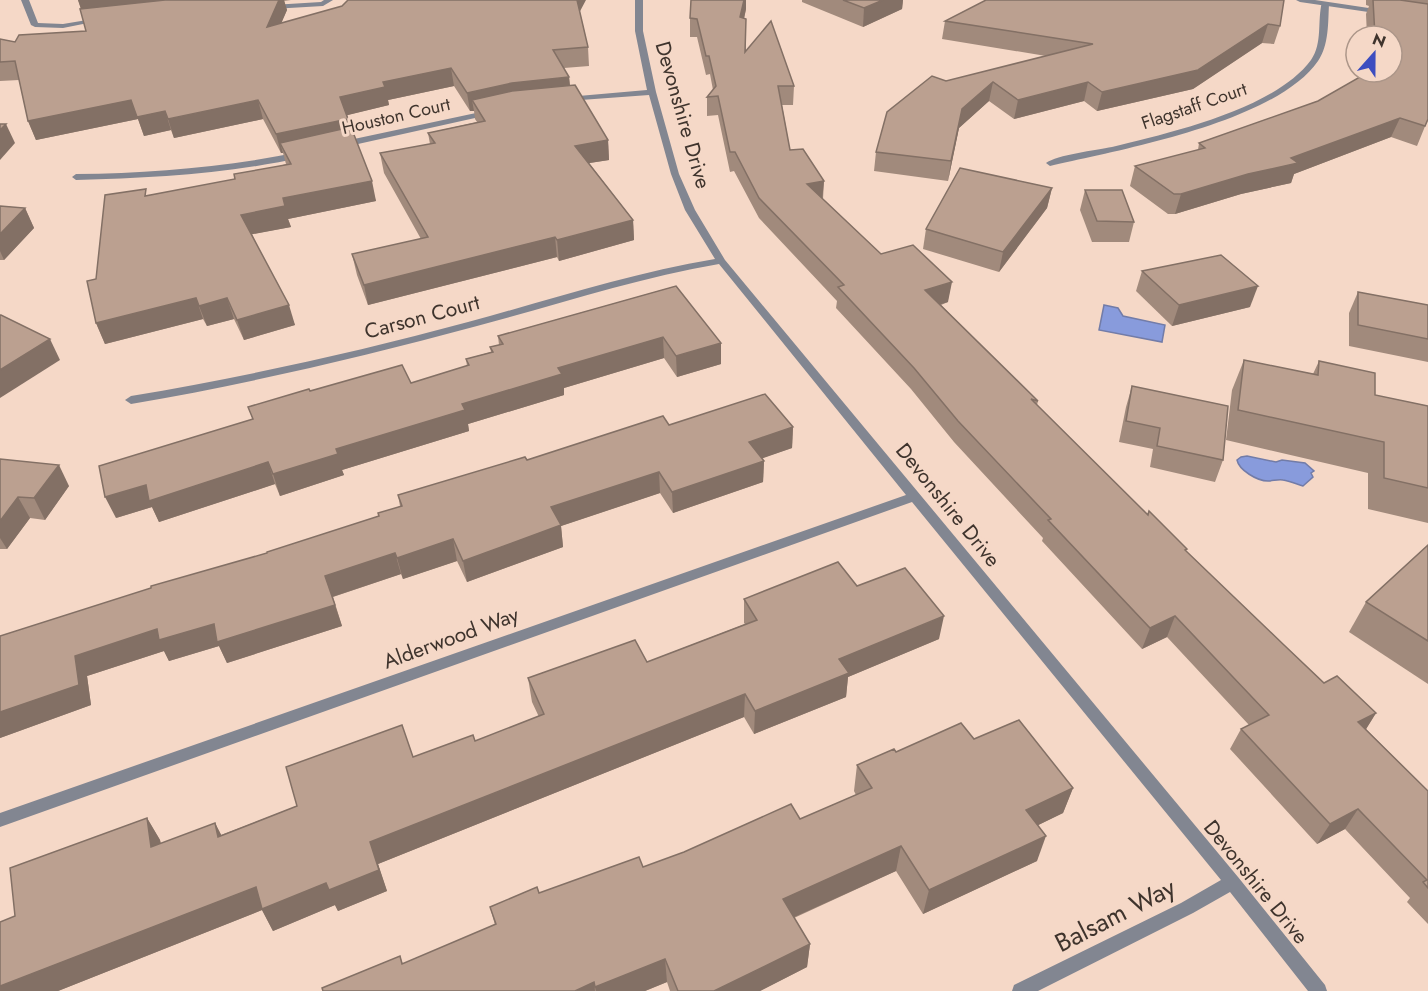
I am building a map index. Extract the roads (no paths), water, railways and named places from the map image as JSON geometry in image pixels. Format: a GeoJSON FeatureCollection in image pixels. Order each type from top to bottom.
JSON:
{"type":"FeatureCollection","features":[{"type":"Feature","properties":{"kind":"street"},"geometry":{"type":"LineString","coordinates":[[25,0],[35,25],[63,26],[111,19]]}},
{"type":"Feature","properties":{"kind":"street"},"geometry":{"type":"LineString","coordinates":[[261,7],[323,4],[329,0]]}},
{"type":"Feature","properties":{"kind":"street","name":"Devonshire Drive"},"geometry":{"type":"LineString","coordinates":[[639,0],[639,32],[652,92],[675,174],[690,210],[721,261],[1319,991]]}},
{"type":"Feature","properties":{"kind":"street"},"geometry":{"type":"LineString","coordinates":[[1300,0],[1394,14]]}},
{"type":"Feature","properties":{"kind":"street","name":"Flagstaff Court"},"geometry":{"type":"LineString","coordinates":[[1050,162],[1122,147],[1236,113],[1291,86],[1313,62],[1323,42],[1325,4]]}},
{"type":"Feature","properties":{"kind":"street"},"geometry":{"type":"LineString","coordinates":[[560,100],[652,92]]}},
{"type":"Feature","properties":{"kind":"street","name":"Houston Court"},"geometry":{"type":"LineString","coordinates":[[327,148],[503,109]]}},
{"type":"Feature","properties":{"kind":"street","name":"Houston Court"},"geometry":{"type":"LineString","coordinates":[[76,177],[150,176],[227,168],[316,151]]}},
{"type":"Feature","properties":{"kind":"street","name":"Carson Court"},"geometry":{"type":"LineString","coordinates":[[131,400],[217,387],[326,363],[674,269],[721,261]]}},
{"type":"Feature","properties":{"kind":"street","name":"Alderwood Way"},"geometry":{"type":"LineString","coordinates":[[0,820],[915,496]]}},
{"type":"Feature","properties":{"kind":"street","name":"Balsam Way"},"geometry":{"type":"LineString","coordinates":[[1020,991],[1187,908],[1232,882]]}},
{"type":"Feature","properties":{"kind":"water"},"geometry":{"type":"Polygon","coordinates":[[[1104,305],[1118,308],[1123,316],[1165,325],[1162,342],[1099,330],[1104,305]]]}},
{"type":"Feature","properties":{"kind":"water"},"geometry":{"type":"Polygon","coordinates":[[[1247,456],[1276,462],[1282,460],[1305,463],[1314,471],[1311,473],[1313,477],[1303,486],[1283,480],[1259,479],[1238,464],[1237,460],[1247,456]]]}}]}
